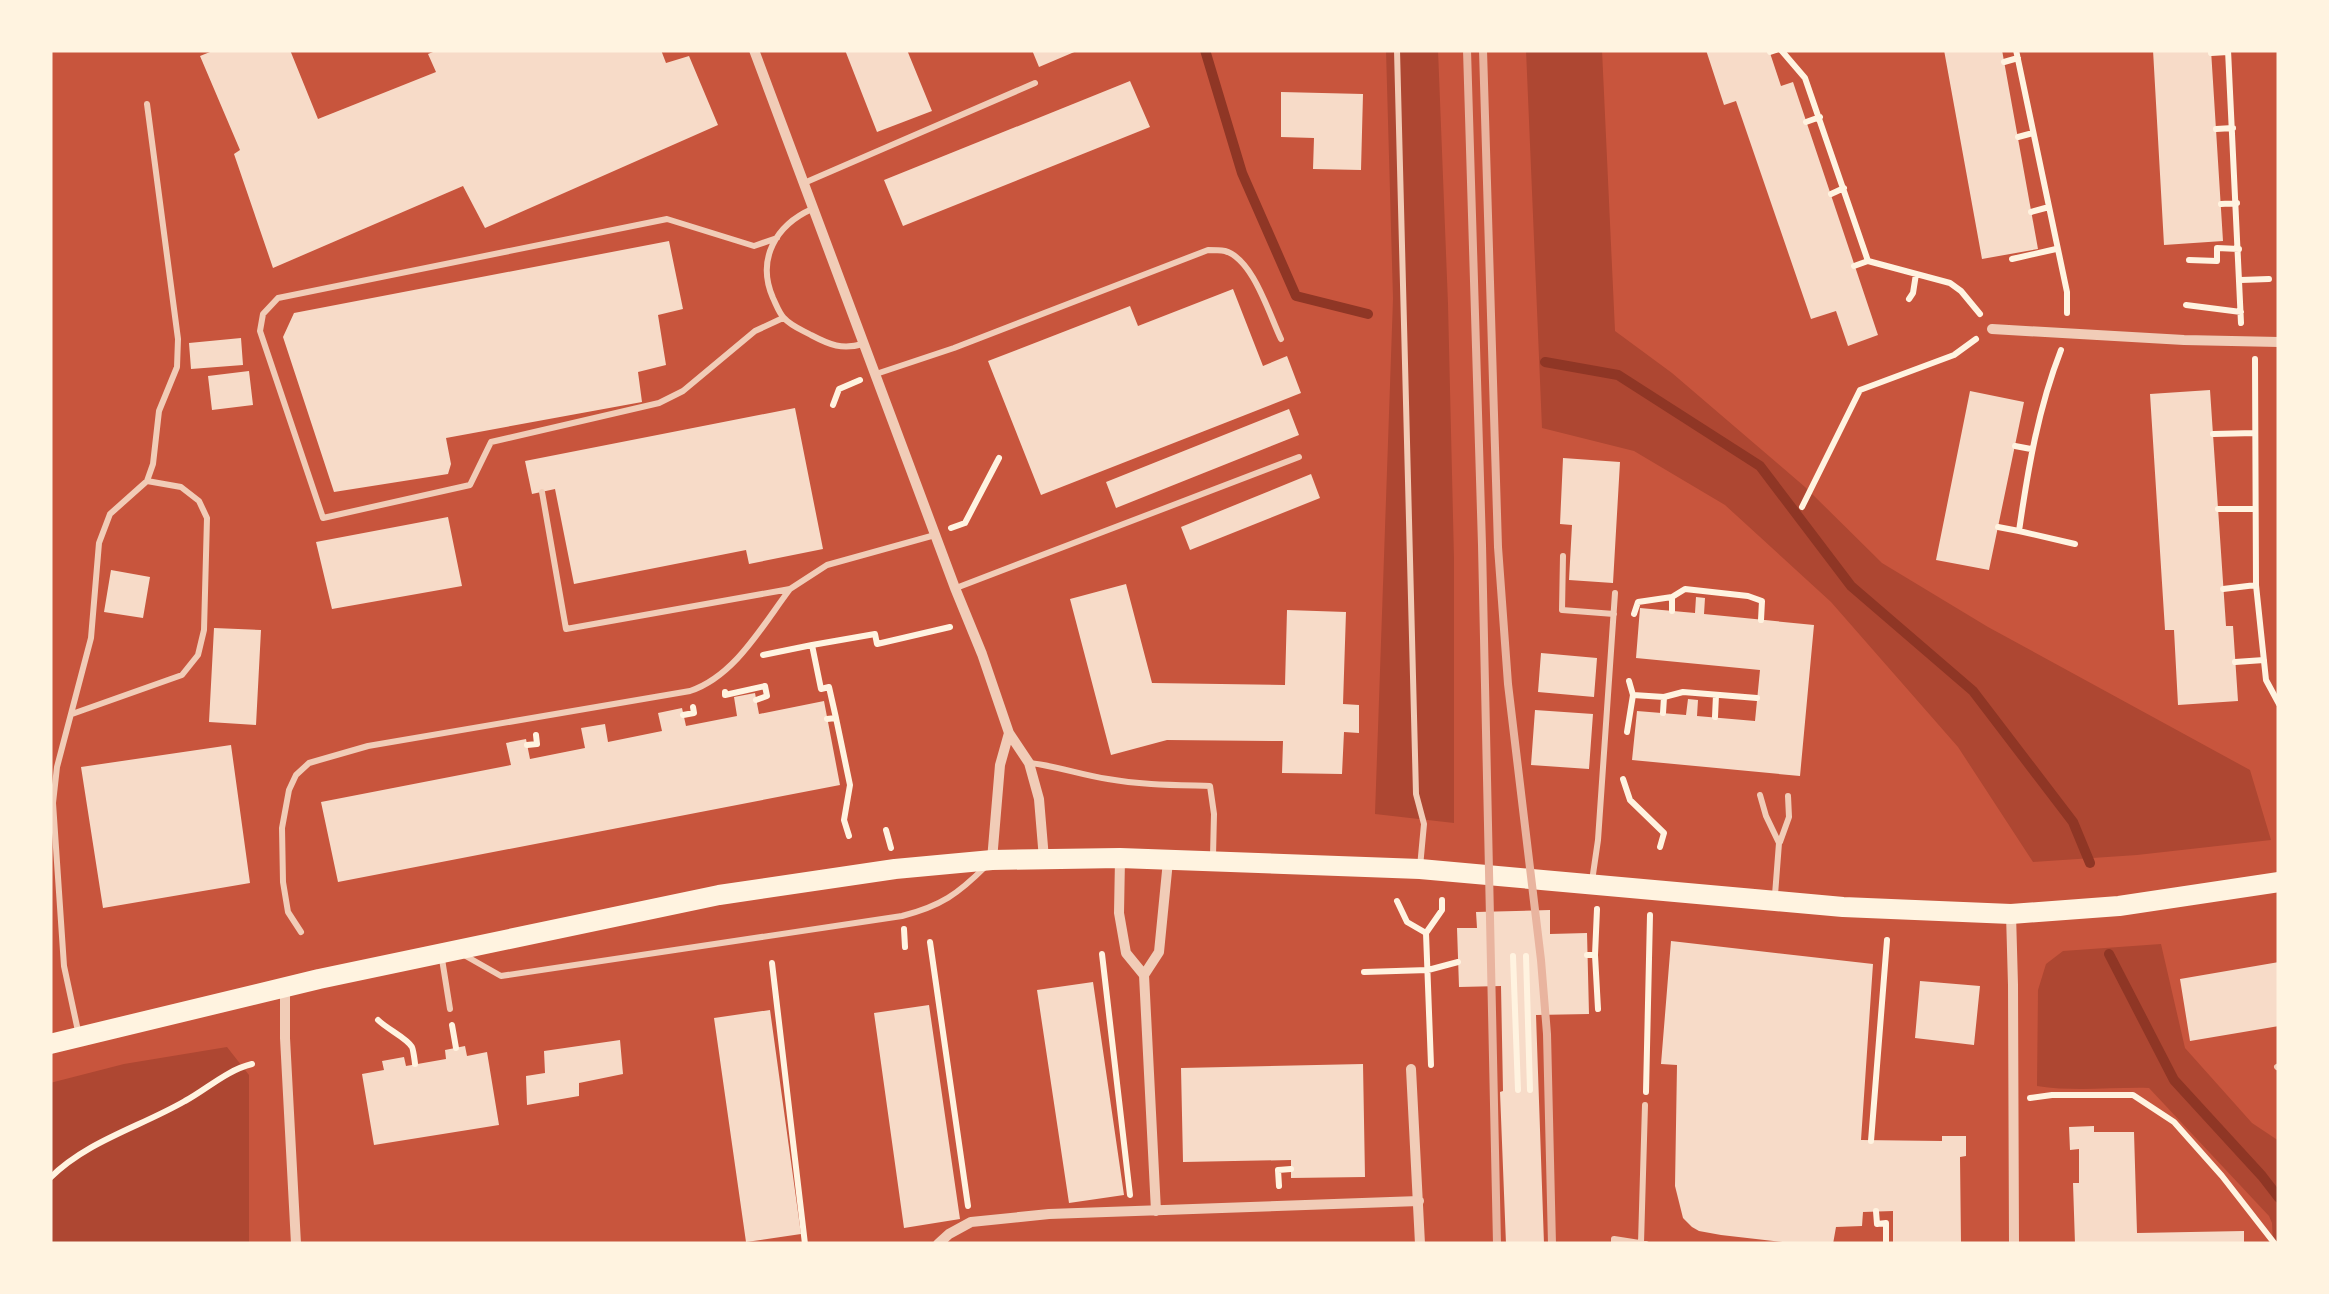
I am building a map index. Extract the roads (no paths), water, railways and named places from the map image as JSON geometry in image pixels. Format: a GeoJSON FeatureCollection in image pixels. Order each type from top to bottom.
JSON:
{"type":"FeatureCollection","features":[{"type":"Feature","properties":{"kind":"main road"},"geometry":{"type":"LineString","coordinates":[[50,1044],[448,951],[719,895],[896,869],[992,860],[1120,858],[1420,869],[1774,902],[2010,914],[2119,906],[2279,882]]}},
{"type":"Feature","properties":{"kind":"street"},"geometry":{"type":"LineString","coordinates":[[754,50],[1009,733],[1029,763],[1038,799],[1044,859]]}},
{"type":"Feature","properties":{"kind":"street"},"geometry":{"type":"LineString","coordinates":[[1992,328],[2279,342]]}},
{"type":"Feature","properties":{"kind":"street"},"geometry":{"type":"LineString","coordinates":[[992,860],[1000,765],[1009,733]]}},
{"type":"Feature","properties":{"kind":"street"},"geometry":{"type":"LineString","coordinates":[[1120,858],[1119,913],[1126,953],[1144,975]]}},
{"type":"Feature","properties":{"kind":"street"},"geometry":{"type":"LineString","coordinates":[[1156,1211],[1144,975],[1158,952],[1168,860]]}},
{"type":"Feature","properties":{"kind":"street"},"geometry":{"type":"LineString","coordinates":[[2010,914],[2014,1244]]}},
{"type":"Feature","properties":{"kind":"street"},"geometry":{"type":"LineString","coordinates":[[285,988],[284,1038],[296,1244]]}},
{"type":"Feature","properties":{"kind":"street"},"geometry":{"type":"LineString","coordinates":[[1411,1068],[1420,1244]]}},
{"type":"Feature","properties":{"kind":"street"},"geometry":{"type":"LineString","coordinates":[[938,1244],[970,1222],[1049,1214],[1419,1201]]}},
{"type":"Feature","properties":{"kind":"lane"},"geometry":{"type":"LineString","coordinates":[[1397,50],[1416,794],[1424,824],[1420,869]]}},
{"type":"Feature","properties":{"kind":"lane"},"geometry":{"type":"LineString","coordinates":[[802,183],[1034,83]]}},
{"type":"Feature","properties":{"kind":"lane"},"geometry":{"type":"LineString","coordinates":[[80,1037],[64,966],[54,803],[57,768],[91,638],[99,544],[110,514],[147,480],[153,464],[159,411],[177,367],[178,339],[147,104]]}},
{"type":"Feature","properties":{"kind":"lane"},"geometry":{"type":"LineString","coordinates":[[812,209],[796,216],[767,256],[769,289],[783,318],[809,334],[838,348],[863,344]]}},
{"type":"Feature","properties":{"kind":"lane"},"geometry":{"type":"LineString","coordinates":[[777,238],[754,246],[667,219],[278,298],[263,314],[260,331],[323,518],[470,485],[491,442],[660,403],[683,391],[755,331],[783,318]]}},
{"type":"Feature","properties":{"kind":"lane"},"geometry":{"type":"LineString","coordinates":[[874,374],[954,348],[1208,250],[1225,251],[1249,270],[1281,338]]}},
{"type":"Feature","properties":{"kind":"lane"},"geometry":{"type":"LineString","coordinates":[[955,588],[1299,457]]}},
{"type":"Feature","properties":{"kind":"lane"},"geometry":{"type":"LineString","coordinates":[[71,714],[182,675],[198,655],[204,630],[207,518],[199,501],[180,487],[147,480]]}},
{"type":"Feature","properties":{"kind":"lane"},"geometry":{"type":"LineString","coordinates":[[542,492],[566,629],[790,589]]}},
{"type":"Feature","properties":{"kind":"lane"},"geometry":{"type":"LineString","coordinates":[[301,932],[288,912],[282,882],[282,828],[289,790],[296,775],[310,763],[368,746],[690,691],[714,680],[736,659],[790,589],[827,565],[936,534]]}},
{"type":"Feature","properties":{"kind":"lane"},"geometry":{"type":"LineString","coordinates":[[1563,556],[1562,610],[1614,614]]}},
{"type":"Feature","properties":{"kind":"lane"},"geometry":{"type":"LineString","coordinates":[[1592,883],[1615,594]]}},
{"type":"Feature","properties":{"kind":"lane"},"geometry":{"type":"LineString","coordinates":[[1029,763],[1107,780],[1210,786],[1213,860]]}},
{"type":"Feature","properties":{"kind":"lane"},"geometry":{"type":"LineString","coordinates":[[1760,795],[1779,844]]}},
{"type":"Feature","properties":{"kind":"lane"},"geometry":{"type":"LineString","coordinates":[[1774,902],[1779,844],[1789,817],[1788,796]]}},
{"type":"Feature","properties":{"kind":"lane"},"geometry":{"type":"LineString","coordinates":[[450,1009],[448,951],[501,976],[902,916],[928,910],[961,891],[992,860]]}},
{"type":"Feature","properties":{"kind":"lane"},"geometry":{"type":"LineString","coordinates":[[1614,1244],[1614,1240],[1644,1244],[1645,1105]]}},
{"type":"Feature","properties":{"kind":"waterway"},"geometry":{"type":"LineString","coordinates":[[1205,50],[1242,173],[1296,296],[1368,314]]}},
{"type":"Feature","properties":{"kind":"waterway"},"geometry":{"type":"LineString","coordinates":[[1545,362],[1618,375],[1760,466],[1851,586],[1973,691],[2073,822],[2090,863]]}},
{"type":"Feature","properties":{"kind":"waterway"},"geometry":{"type":"LineString","coordinates":[[2109,954],[2174,1080],[2279,1198]]}},
{"type":"Feature","properties":{"kind":"railway"},"geometry":{"type":"LineString","coordinates":[[1467,50],[1497,1244]]}},
{"type":"Feature","properties":{"kind":"railway"},"geometry":{"type":"LineString","coordinates":[[1483,50],[1498,547],[1508,684],[1547,1034],[1552,1244]]}}]}
